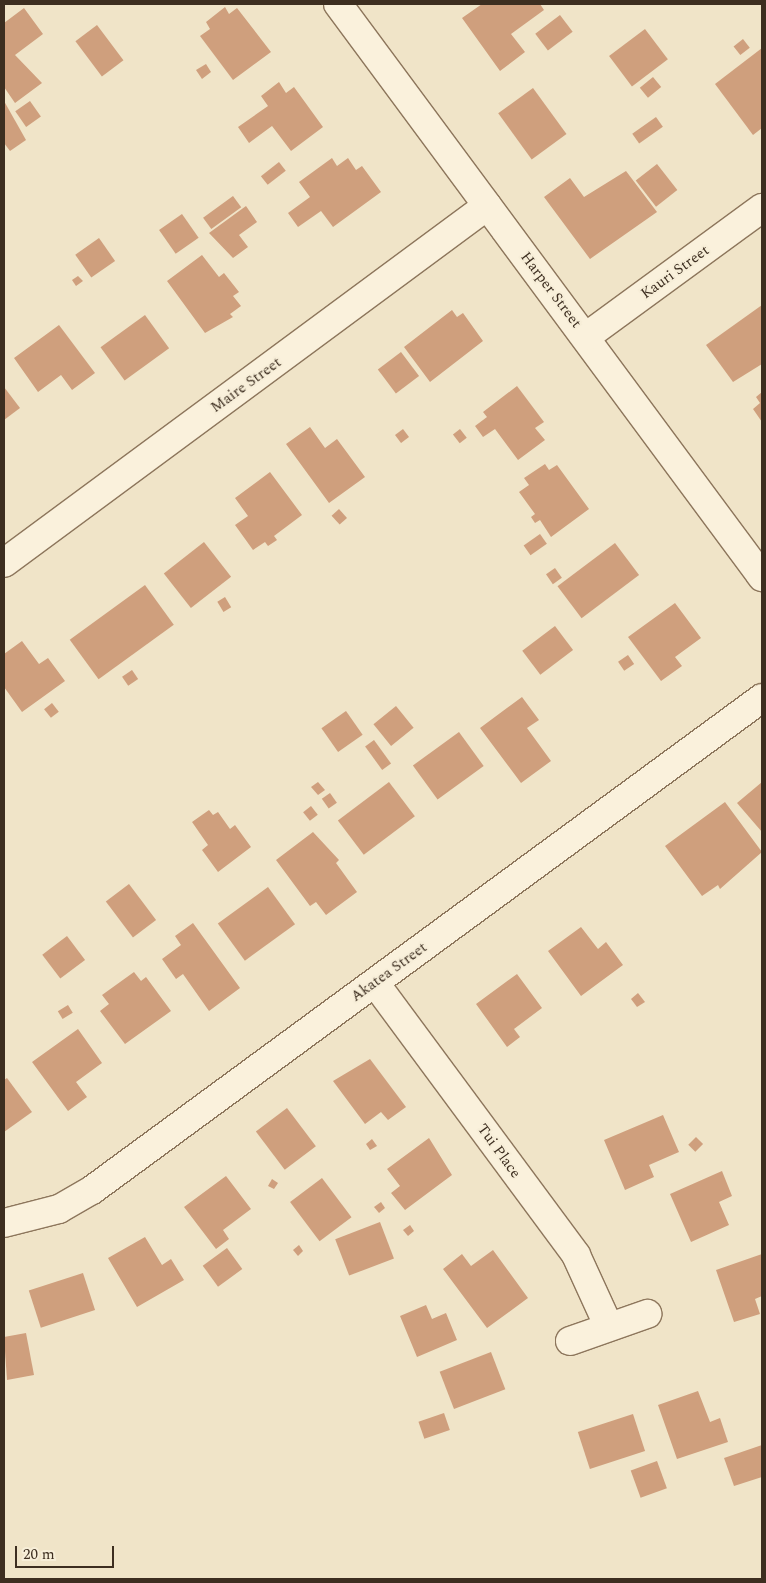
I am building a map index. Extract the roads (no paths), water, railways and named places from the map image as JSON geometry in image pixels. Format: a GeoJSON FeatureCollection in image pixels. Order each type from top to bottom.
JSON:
{"type":"FeatureCollection","features":[{"type":"Feature","properties":{"kind":"street","name":"Harper Street"},"geometry":{"type":"LineString","coordinates":[[338,4],[487,206],[587,336],[762,577]]}},
{"type":"Feature","properties":{"kind":"street","name":"Maire Street"},"geometry":{"type":"LineString","coordinates":[[4,563],[487,206]]}},
{"type":"Feature","properties":{"kind":"street","name":"Kauri Street"},"geometry":{"type":"LineString","coordinates":[[587,336],[762,208]]}},
{"type":"Feature","properties":{"kind":"street","name":"Akatea Street"},"geometry":{"type":"LineString","coordinates":[[4,1223],[59,1209],[92,1190],[762,698]]}},
{"type":"Feature","properties":{"kind":"street","name":"Tui Place"},"geometry":{"type":"LineString","coordinates":[[375,982],[576,1255],[609,1327]]}},
{"type":"Feature","properties":{"kind":"street"},"geometry":{"type":"LineString","coordinates":[[570,1341],[647,1314]]}}]}
